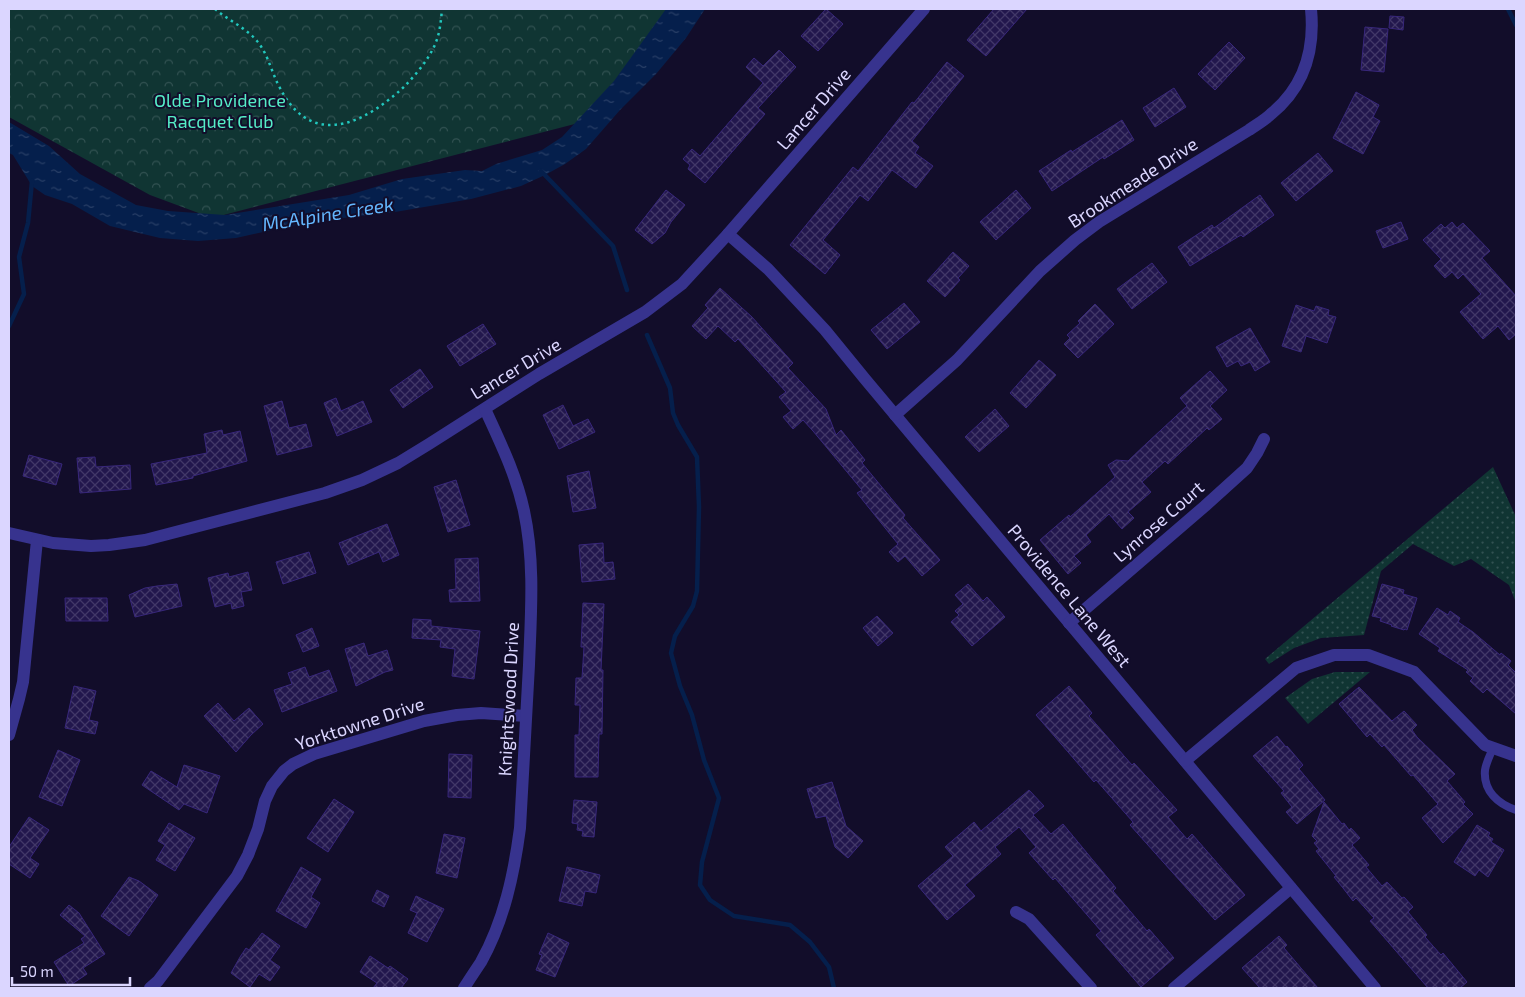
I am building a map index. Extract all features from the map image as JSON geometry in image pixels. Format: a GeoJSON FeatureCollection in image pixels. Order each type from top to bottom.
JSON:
{"type":"FeatureCollection","features":[{"type":"Feature","properties":{"kind":"street","name":"Lancer Drive"},"geometry":{"type":"LineString","coordinates":[[9,533],[53,543],[91,546],[145,540],[325,493],[362,480],[398,463],[540,374],[645,312],[682,284],[728,234],[924,9]]}},
{"type":"Feature","properties":{"kind":"street","name":"Brookmeade Drive"},"geometry":{"type":"LineString","coordinates":[[895,415],[958,360],[1040,271],[1075,240],[1099,222],[1272,114],[1288,97],[1306,65],[1311,46],[1311,9]]}},
{"type":"Feature","properties":{"kind":"street","name":"Providence Lane West"},"geometry":{"type":"LineString","coordinates":[[728,234],[768,269],[825,330],[1376,988]]}},
{"type":"Feature","properties":{"kind":"street","name":"Knightswood Drive"},"geometry":{"type":"LineString","coordinates":[[464,988],[481,962],[494,934],[508,894],[515,864],[520,828],[532,594],[530,552],[524,512],[505,452],[485,408]]}},
{"type":"Feature","properties":{"kind":"street","name":"Lynrose Court"},"geometry":{"type":"LineString","coordinates":[[1069,623],[1247,468],[1264,439]]}},
{"type":"Feature","properties":{"kind":"street"},"geometry":{"type":"LineString","coordinates":[[9,735],[22,682],[37,540]]}},
{"type":"Feature","properties":{"kind":"street"},"geometry":{"type":"LineString","coordinates":[[1185,761],[1296,668],[1334,655],[1368,655],[1414,672],[1485,745],[1516,756]]}},
{"type":"Feature","properties":{"kind":"street","name":"Yorktowne Drive"},"geometry":{"type":"LineString","coordinates":[[150,988],[158,981],[236,876],[248,855],[265,801],[272,786],[284,771],[293,764],[314,754],[424,721],[481,713],[526,716]]}},
{"type":"Feature","properties":{"kind":"street"},"geometry":{"type":"LineString","coordinates":[[1174,988],[1291,888]]}},
{"type":"Feature","properties":{"kind":"street"},"geometry":{"type":"LineString","coordinates":[[1016,912],[1029,919],[1091,988]]}},
{"type":"Feature","properties":{"kind":"lane"},"geometry":{"type":"LineString","coordinates":[[1493,748],[1485,769],[1485,784],[1494,797],[1506,806],[1516,810]]}},
{"type":"Feature","properties":{"kind":"path"},"geometry":{"type":"LineString","coordinates":[[215,9],[250,34],[257,42],[279,86],[294,108],[317,123],[335,126],[374,110],[397,94],[413,76],[436,44],[442,9]]}},
{"type":"Feature","properties":{"kind":"green space","name":"Olde Providence Racquet Club"},"geometry":{"type":"Polygon","coordinates":[[[9,9],[670,9],[594,119],[212,218],[150,195],[9,117],[9,9]]]}},
{"type":"Feature","properties":{"kind":"green space"},"geometry":{"type":"Polygon","coordinates":[[[1493,467],[1516,517],[1516,603],[1509,585],[1471,559],[1454,566],[1413,544],[1381,571],[1364,635],[1321,638],[1294,648],[1269,664],[1265,659],[1493,467]]]}},
{"type":"Feature","properties":{"kind":"green space"},"geometry":{"type":"Polygon","coordinates":[[[1335,672],[1370,672],[1308,724],[1285,698],[1312,679],[1335,672]]]}},
{"type":"Feature","properties":{"kind":"water","name":"McAlpine Creek"},"geometry":{"type":"Polygon","coordinates":[[[666,9],[705,9],[686,38],[656,74],[620,110],[586,149],[565,164],[521,186],[471,199],[395,212],[326,220],[236,238],[198,241],[160,238],[110,226],[72,204],[45,195],[32,186],[13,155],[9,153],[9,122],[49,146],[80,174],[136,205],[168,211],[225,215],[349,195],[402,179],[465,170],[482,171],[496,164],[542,150],[562,137],[614,81],[666,9]]]}},
{"type":"Feature","properties":{"kind":"building"},"geometry":{"type":"Polygon","coordinates":[[[826,9],[843,24],[818,51],[801,36],[826,9]]]}},
{"type":"Feature","properties":{"kind":"building"},"geometry":{"type":"Polygon","coordinates":[[[994,9],[1027,9],[986,56],[967,40],[994,9]]]}},
{"type":"Feature","properties":{"kind":"building"},"geometry":{"type":"Polygon","coordinates":[[[1390,16],[1404,17],[1403,30],[1389,28],[1390,16]]]}},
{"type":"Feature","properties":{"kind":"building"},"geometry":{"type":"Polygon","coordinates":[[[1365,27],[1388,29],[1384,72],[1361,70],[1365,27]]]}},
{"type":"Feature","properties":{"kind":"building"},"geometry":{"type":"Polygon","coordinates":[[[1229,42],[1245,58],[1215,90],[1198,74],[1229,42]]]}},
{"type":"Feature","properties":{"kind":"building"},"geometry":{"type":"Polygon","coordinates":[[[779,50],[796,67],[758,108],[765,114],[705,183],[688,169],[690,165],[683,159],[692,149],[700,156],[763,83],[746,67],[754,58],[763,66],[779,50]]]}},
{"type":"Feature","properties":{"kind":"building"},"geometry":{"type":"Polygon","coordinates":[[[947,62],[964,76],[912,141],[919,147],[915,153],[933,166],[916,188],[892,170],[868,201],[860,195],[823,240],[840,255],[825,274],[790,245],[853,167],[858,171],[912,102],[914,103],[947,62]]]}},
{"type":"Feature","properties":{"kind":"building"},"geometry":{"type":"Polygon","coordinates":[[[1174,88],[1186,107],[1155,127],[1143,108],[1174,88]]]}},
{"type":"Feature","properties":{"kind":"building"},"geometry":{"type":"Polygon","coordinates":[[[1356,92],[1379,105],[1373,117],[1380,121],[1363,154],[1333,138],[1356,92]]]}},
{"type":"Feature","properties":{"kind":"building"},"geometry":{"type":"Polygon","coordinates":[[[1122,120],[1134,140],[1104,159],[1103,157],[1052,191],[1039,171],[1122,120]]]}},
{"type":"Feature","properties":{"kind":"building"},"geometry":{"type":"Polygon","coordinates":[[[1318,153],[1333,171],[1296,201],[1281,183],[1318,153]]]}},
{"type":"Feature","properties":{"kind":"building"},"geometry":{"type":"Polygon","coordinates":[[[666,190],[685,205],[671,222],[665,233],[652,244],[635,230],[666,190]]]}},
{"type":"Feature","properties":{"kind":"building"},"geometry":{"type":"Polygon","coordinates":[[[1016,190],[1031,208],[996,240],[980,222],[1016,190]]]}},
{"type":"Feature","properties":{"kind":"building"},"geometry":{"type":"Polygon","coordinates":[[[1260,195],[1274,215],[1243,237],[1241,235],[1190,266],[1178,247],[1212,225],[1214,228],[1260,195]]]}},
{"type":"Feature","properties":{"kind":"building"},"geometry":{"type":"Polygon","coordinates":[[[1401,222],[1408,239],[1383,248],[1376,231],[1401,222]]]}},
{"type":"Feature","properties":{"kind":"building"},"geometry":{"type":"Polygon","coordinates":[[[1452,222],[1457,228],[1463,223],[1490,251],[1482,258],[1516,296],[1516,334],[1509,340],[1498,326],[1483,339],[1460,312],[1481,294],[1463,274],[1458,279],[1452,272],[1445,278],[1434,266],[1441,259],[1423,240],[1441,224],[1445,228],[1452,222]]]}},
{"type":"Feature","properties":{"kind":"building"},"geometry":{"type":"Polygon","coordinates":[[[953,252],[969,266],[945,297],[927,281],[953,252]]]}},
{"type":"Feature","properties":{"kind":"building"},"geometry":{"type":"Polygon","coordinates":[[[1152,263],[1167,282],[1132,309],[1117,289],[1152,263]]]}},
{"type":"Feature","properties":{"kind":"building"},"geometry":{"type":"Polygon","coordinates":[[[720,288],[752,317],[793,363],[788,368],[826,409],[836,435],[841,430],[865,460],[862,463],[905,515],[903,518],[940,560],[922,576],[905,556],[898,562],[889,552],[898,544],[857,493],[862,490],[813,431],[803,420],[793,429],[783,417],[791,411],[779,397],[786,392],[738,339],[735,342],[718,326],[706,339],[692,326],[708,308],[705,305],[720,288]]]}},
{"type":"Feature","properties":{"kind":"building"},"geometry":{"type":"Polygon","coordinates":[[[904,303],[920,322],[887,349],[871,330],[904,303]]]}},
{"type":"Feature","properties":{"kind":"building"},"geometry":{"type":"Polygon","coordinates":[[[1095,304],[1114,324],[1078,358],[1064,344],[1070,338],[1067,335],[1080,323],[1078,321],[1095,304]]]}},
{"type":"Feature","properties":{"kind":"building"},"geometry":{"type":"Polygon","coordinates":[[[1296,305],[1314,311],[1316,306],[1329,310],[1328,315],[1336,317],[1327,343],[1306,336],[1301,352],[1282,346],[1296,305]]]}},
{"type":"Feature","properties":{"kind":"building"},"geometry":{"type":"Polygon","coordinates":[[[483,324],[496,344],[460,366],[447,346],[483,324]]]}},
{"type":"Feature","properties":{"kind":"building"},"geometry":{"type":"Polygon","coordinates":[[[1250,328],[1270,362],[1255,371],[1250,362],[1241,366],[1238,361],[1227,367],[1216,347],[1250,328]]]}},
{"type":"Feature","properties":{"kind":"building"},"geometry":{"type":"Polygon","coordinates":[[[1039,360],[1056,375],[1026,408],[1010,393],[1039,360]]]}},
{"type":"Feature","properties":{"kind":"building"},"geometry":{"type":"Polygon","coordinates":[[[420,369],[433,387],[403,408],[390,390],[420,369]]]}},
{"type":"Feature","properties":{"kind":"building"},"geometry":{"type":"Polygon","coordinates":[[[1210,371],[1227,390],[1210,406],[1222,419],[1209,430],[1207,428],[1168,464],[1165,461],[1142,482],[1151,492],[1128,512],[1134,518],[1122,529],[1109,514],[1086,535],[1091,542],[1074,556],[1081,563],[1068,574],[1040,540],[1069,515],[1070,517],[1115,477],[1108,465],[1116,460],[1128,461],[1187,406],[1180,398],[1210,371]]]}},
{"type":"Feature","properties":{"kind":"building"},"geometry":{"type":"Polygon","coordinates":[[[336,398],[341,411],[363,401],[372,422],[337,436],[324,403],[336,398]]]}},
{"type":"Feature","properties":{"kind":"building"},"geometry":{"type":"Polygon","coordinates":[[[282,401],[289,428],[306,424],[312,446],[277,455],[264,406],[282,401]]]}},
{"type":"Feature","properties":{"kind":"building"},"geometry":{"type":"Polygon","coordinates":[[[563,405],[573,426],[588,419],[595,432],[559,449],[543,415],[563,405]]]}},
{"type":"Feature","properties":{"kind":"building"},"geometry":{"type":"Polygon","coordinates":[[[995,409],[1009,426],[979,452],[965,437],[995,409]]]}},
{"type":"Feature","properties":{"kind":"building"},"geometry":{"type":"Polygon","coordinates":[[[222,430],[223,435],[240,431],[247,461],[193,476],[193,478],[156,485],[151,464],[207,453],[204,434],[222,430]]]}},
{"type":"Feature","properties":{"kind":"building"},"geometry":{"type":"Polygon","coordinates":[[[29,455],[62,464],[56,485],[23,476],[29,455]]]}},
{"type":"Feature","properties":{"kind":"building"},"geometry":{"type":"Polygon","coordinates":[[[95,457],[96,467],[130,465],[131,489],[80,493],[77,458],[95,457]]]}},
{"type":"Feature","properties":{"kind":"building"},"geometry":{"type":"Polygon","coordinates":[[[589,471],[596,508],[573,512],[567,476],[589,471]]]}},
{"type":"Feature","properties":{"kind":"building"},"geometry":{"type":"Polygon","coordinates":[[[456,480],[470,525],[448,532],[434,487],[456,480]]]}},
{"type":"Feature","properties":{"kind":"building"},"geometry":{"type":"Polygon","coordinates":[[[387,524],[399,555],[383,562],[379,552],[348,565],[339,543],[387,524]]]}},
{"type":"Feature","properties":{"kind":"building"},"geometry":{"type":"Polygon","coordinates":[[[603,543],[604,563],[613,562],[615,579],[582,582],[579,545],[603,543]]]}},
{"type":"Feature","properties":{"kind":"building"},"geometry":{"type":"Polygon","coordinates":[[[309,552],[316,573],[283,584],[276,562],[309,552]]]}},
{"type":"Feature","properties":{"kind":"building"},"geometry":{"type":"Polygon","coordinates":[[[478,558],[480,601],[450,602],[449,590],[456,589],[455,559],[478,558]]]}},
{"type":"Feature","properties":{"kind":"building"},"geometry":{"type":"Polygon","coordinates":[[[248,572],[252,590],[241,592],[244,606],[232,609],[231,603],[215,607],[208,578],[228,573],[229,577],[248,572]]]}},
{"type":"Feature","properties":{"kind":"building"},"geometry":{"type":"Polygon","coordinates":[[[177,584],[182,606],[135,617],[129,595],[145,588],[177,584]]]}},
{"type":"Feature","properties":{"kind":"building"},"geometry":{"type":"Polygon","coordinates":[[[968,584],[983,601],[987,597],[1005,617],[972,646],[951,622],[959,615],[955,611],[963,604],[955,595],[968,584]]]}},
{"type":"Feature","properties":{"kind":"building"},"geometry":{"type":"Polygon","coordinates":[[[1382,584],[1404,590],[1403,594],[1417,598],[1407,630],[1391,626],[1380,621],[1381,618],[1372,616],[1382,584]]]}},
{"type":"Feature","properties":{"kind":"building"},"geometry":{"type":"Polygon","coordinates":[[[65,598],[107,598],[108,621],[66,621],[65,598]]]}},
{"type":"Feature","properties":{"kind":"building"},"geometry":{"type":"Polygon","coordinates":[[[583,603],[604,604],[601,670],[603,670],[602,734],[599,734],[598,777],[575,777],[575,735],[579,735],[580,705],[575,705],[576,678],[582,678],[584,647],[581,647],[583,603]]]}},
{"type":"Feature","properties":{"kind":"building"},"geometry":{"type":"Polygon","coordinates":[[[1437,608],[1448,615],[1450,611],[1460,618],[1458,622],[1500,655],[1501,653],[1511,661],[1508,665],[1516,673],[1516,714],[1487,689],[1483,693],[1470,681],[1473,678],[1466,672],[1468,670],[1438,651],[1440,648],[1419,634],[1437,608]]]}},
{"type":"Feature","properties":{"kind":"building"},"geometry":{"type":"Polygon","coordinates":[[[877,616],[893,633],[878,646],[863,628],[877,616]]]}},
{"type":"Feature","properties":{"kind":"building"},"geometry":{"type":"Polygon","coordinates":[[[413,619],[431,620],[431,626],[480,631],[474,679],[452,676],[455,649],[440,647],[441,640],[412,638],[413,619]]]}},
{"type":"Feature","properties":{"kind":"building"},"geometry":{"type":"Polygon","coordinates":[[[312,628],[319,646],[303,652],[296,635],[312,628]]]}},
{"type":"Feature","properties":{"kind":"building"},"geometry":{"type":"Polygon","coordinates":[[[364,643],[368,656],[387,650],[393,670],[356,686],[345,649],[364,643]]]}},
{"type":"Feature","properties":{"kind":"building"},"geometry":{"type":"Polygon","coordinates":[[[305,667],[309,677],[329,670],[337,691],[282,712],[274,690],[292,684],[288,673],[305,667]]]}},
{"type":"Feature","properties":{"kind":"building"},"geometry":{"type":"Polygon","coordinates":[[[74,686],[96,691],[89,720],[98,722],[95,734],[65,728],[74,686]]]}},
{"type":"Feature","properties":{"kind":"building"},"geometry":{"type":"Polygon","coordinates":[[[1069,686],[1092,713],[1089,716],[1132,765],[1134,763],[1177,810],[1168,817],[1187,839],[1192,834],[1245,895],[1215,920],[1130,825],[1133,822],[1096,780],[1094,782],[1036,715],[1069,686]]]}},
{"type":"Feature","properties":{"kind":"building"},"geometry":{"type":"Polygon","coordinates":[[[1359,687],[1392,721],[1404,711],[1417,725],[1412,730],[1417,737],[1455,774],[1447,781],[1465,802],[1463,804],[1473,814],[1443,843],[1422,818],[1438,804],[1384,745],[1382,747],[1370,734],[1367,737],[1339,704],[1359,687]]]}},
{"type":"Feature","properties":{"kind":"building"},"geometry":{"type":"Polygon","coordinates":[[[218,703],[234,721],[249,708],[263,724],[236,752],[204,716],[218,703]]]}},
{"type":"Feature","properties":{"kind":"building"},"geometry":{"type":"Polygon","coordinates":[[[1277,736],[1303,765],[1299,769],[1325,800],[1297,824],[1286,812],[1292,807],[1281,793],[1284,791],[1253,756],[1277,736]]]}},
{"type":"Feature","properties":{"kind":"building"},"geometry":{"type":"Polygon","coordinates":[[[58,750],[80,760],[62,806],[39,797],[58,750]]]}},
{"type":"Feature","properties":{"kind":"building"},"geometry":{"type":"Polygon","coordinates":[[[449,754],[472,755],[471,798],[448,797],[449,754]]]}},
{"type":"Feature","properties":{"kind":"building"},"geometry":{"type":"Polygon","coordinates":[[[184,765],[220,776],[207,813],[184,804],[179,810],[142,785],[151,771],[177,787],[184,765]]]}},
{"type":"Feature","properties":{"kind":"building"},"geometry":{"type":"Polygon","coordinates":[[[832,782],[846,826],[863,841],[848,858],[835,847],[826,816],[816,818],[807,789],[832,782]]]}},
{"type":"Feature","properties":{"kind":"building"},"geometry":{"type":"Polygon","coordinates":[[[1029,790],[1044,806],[1033,815],[1051,834],[1063,824],[1116,888],[1113,891],[1147,931],[1149,929],[1174,958],[1141,987],[1096,935],[1101,931],[1055,878],[1053,880],[1029,853],[1036,847],[1019,827],[995,847],[1001,854],[965,885],[975,896],[947,920],[918,886],[953,856],[945,847],[974,822],[981,831],[1029,790]]]}},
{"type":"Feature","properties":{"kind":"building"},"geometry":{"type":"Polygon","coordinates":[[[334,799],[354,812],[328,852],[307,838],[334,799]]]}},
{"type":"Feature","properties":{"kind":"building"},"geometry":{"type":"Polygon","coordinates":[[[574,800],[597,802],[594,837],[582,836],[583,831],[577,830],[578,824],[572,823],[574,800]]]}},
{"type":"Feature","properties":{"kind":"building"},"geometry":{"type":"Polygon","coordinates":[[[1324,802],[1342,824],[1344,823],[1349,830],[1351,828],[1360,838],[1352,845],[1369,865],[1366,867],[1382,886],[1387,882],[1413,907],[1408,912],[1427,935],[1425,937],[1441,955],[1443,953],[1467,982],[1460,988],[1428,988],[1370,921],[1374,918],[1356,898],[1353,901],[1334,877],[1336,876],[1316,851],[1319,849],[1314,843],[1317,841],[1312,836],[1324,802]]]}},
{"type":"Feature","properties":{"kind":"building"},"geometry":{"type":"Polygon","coordinates":[[[29,817],[49,830],[30,858],[39,864],[30,878],[9,864],[9,847],[29,817]]]}},
{"type":"Feature","properties":{"kind":"building"},"geometry":{"type":"Polygon","coordinates":[[[169,823],[195,838],[175,871],[156,860],[165,845],[158,841],[169,823]]]}},
{"type":"Feature","properties":{"kind":"building"},"geometry":{"type":"Polygon","coordinates":[[[1477,825],[1490,833],[1488,836],[1493,839],[1491,842],[1504,850],[1488,877],[1479,870],[1475,876],[1454,862],[1477,825]]]}},
{"type":"Feature","properties":{"kind":"building"},"geometry":{"type":"Polygon","coordinates":[[[444,834],[465,838],[457,878],[436,873],[444,834]]]}},
{"type":"Feature","properties":{"kind":"building"},"geometry":{"type":"Polygon","coordinates":[[[301,867],[321,879],[311,897],[320,903],[306,928],[276,911],[301,867]]]}},
{"type":"Feature","properties":{"kind":"building"},"geometry":{"type":"Polygon","coordinates":[[[567,867],[600,875],[596,893],[585,891],[582,906],[559,901],[567,867]]]}},
{"type":"Feature","properties":{"kind":"building"},"geometry":{"type":"Polygon","coordinates":[[[129,877],[139,881],[158,895],[129,936],[101,916],[129,877]]]}},
{"type":"Feature","properties":{"kind":"building"},"geometry":{"type":"Polygon","coordinates":[[[377,890],[389,896],[384,907],[372,901],[377,890]]]}},
{"type":"Feature","properties":{"kind":"building"},"geometry":{"type":"Polygon","coordinates":[[[416,896],[444,909],[427,942],[408,933],[417,913],[410,910],[416,896]]]}},
{"type":"Feature","properties":{"kind":"building"},"geometry":{"type":"Polygon","coordinates":[[[69,905],[79,913],[105,954],[83,968],[87,974],[69,986],[54,962],[84,943],[81,939],[85,936],[60,915],[69,905]]]}},
{"type":"Feature","properties":{"kind":"building"},"geometry":{"type":"Polygon","coordinates":[[[262,933],[280,946],[270,960],[280,967],[270,981],[259,974],[250,987],[231,973],[246,948],[249,950],[262,933]]]}},
{"type":"Feature","properties":{"kind":"building"},"geometry":{"type":"Polygon","coordinates":[[[548,933],[569,943],[555,977],[536,970],[542,955],[539,954],[548,933]]]}},
{"type":"Feature","properties":{"kind":"building"},"geometry":{"type":"Polygon","coordinates":[[[1279,936],[1287,945],[1284,948],[1318,988],[1260,988],[1242,968],[1279,936]]]}},
{"type":"Feature","properties":{"kind":"building"},"geometry":{"type":"Polygon","coordinates":[[[370,956],[388,968],[390,966],[408,979],[401,988],[373,988],[377,983],[360,972],[370,956]]]}},
{"type":"Feature","properties":{"kind":"waterway"},"geometry":{"type":"LineString","coordinates":[[1508,9],[1516,25]]}},
{"type":"Feature","properties":{"kind":"waterway"},"geometry":{"type":"LineString","coordinates":[[541,171],[613,246],[627,290]]}},
{"type":"Feature","properties":{"kind":"waterway"},"geometry":{"type":"LineString","coordinates":[[9,326],[24,294],[19,257],[28,223],[32,181]]}},
{"type":"Feature","properties":{"kind":"waterway"},"geometry":{"type":"LineString","coordinates":[[647,335],[670,388],[673,413],[697,457],[699,507],[697,591],[693,606],[675,636],[671,653],[680,686],[692,715],[704,760],[719,798],[702,862],[700,885],[710,900],[734,916],[790,925],[810,942],[829,967],[834,988]]}}]}
